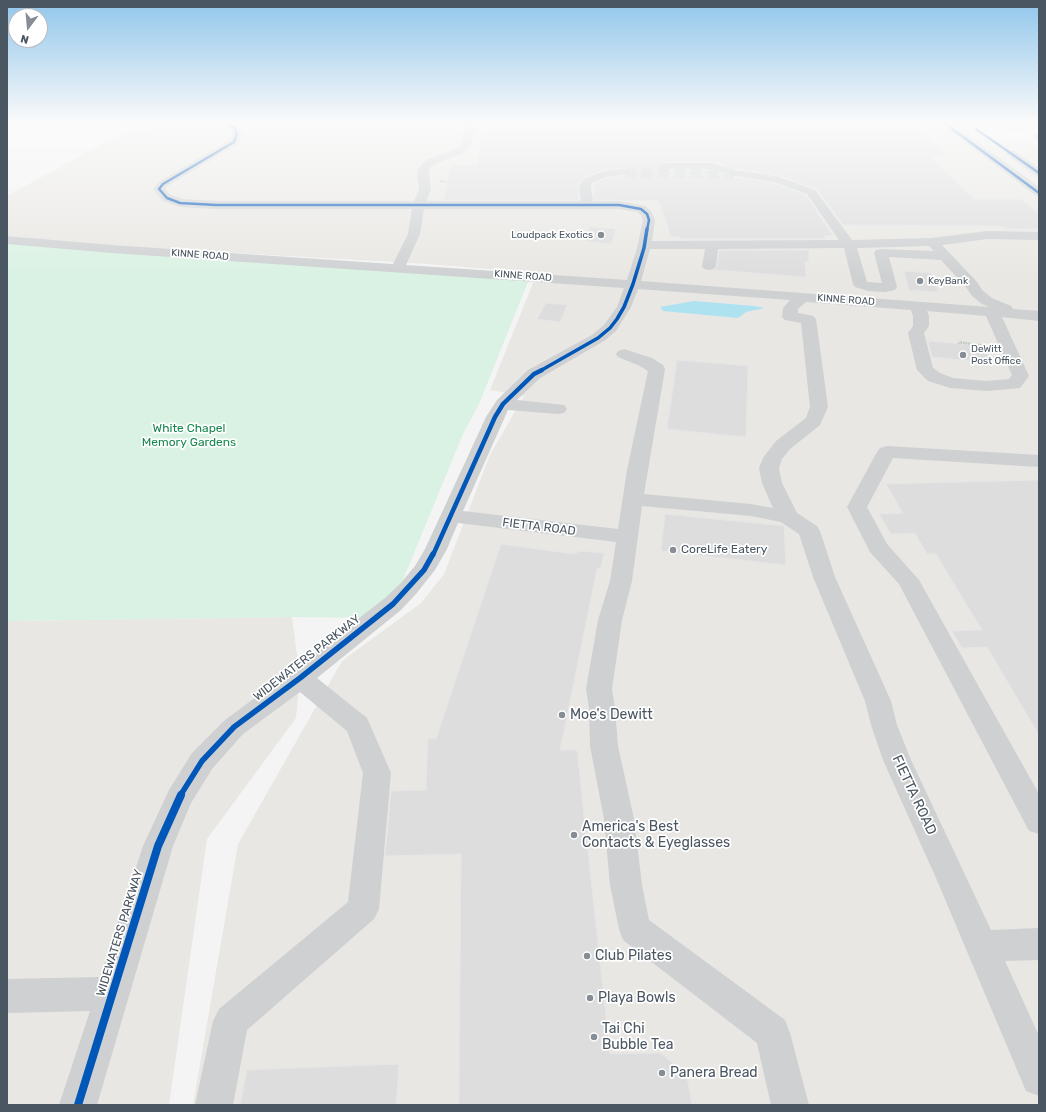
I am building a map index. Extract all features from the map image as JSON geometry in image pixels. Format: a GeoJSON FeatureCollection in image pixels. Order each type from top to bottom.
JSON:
{"type":"FeatureCollection","features":[{"type":"Feature","properties":{"kind":"main road"},"geometry":{"type":"LineString","coordinates":[[1013,174],[1039,193]]}},
{"type":"Feature","properties":{"kind":"street"},"geometry":{"type":"LineString","coordinates":[[178,174],[163,184],[159,189],[166,198],[180,203],[216,206],[588,206],[585,186],[588,181],[605,174]]}},
{"type":"Feature","properties":{"kind":"street"},"geometry":{"type":"LineString","coordinates":[[397,268],[408,250],[414,234],[419,205],[425,190],[423,174]]}},
{"type":"Feature","properties":{"kind":"street"},"geometry":{"type":"LineString","coordinates":[[740,174],[776,179],[811,192],[852,250],[860,284],[868,287],[890,287],[881,253],[944,256]]}},
{"type":"Feature","properties":{"kind":"street","name":"WIDEWATERS PARKWAY"},"geometry":{"type":"LineString","coordinates":[[78,1105],[158,846],[179,798],[202,761],[234,726],[300,678],[393,604],[408,589],[424,570],[436,549],[495,417],[503,404],[534,374],[598,338],[610,328],[624,307],[633,284],[644,245],[649,220],[647,214],[643,210],[626,206],[588,206]]}},
{"type":"Feature","properties":{"kind":"street"},"geometry":{"type":"LineString","coordinates":[[644,245],[848,244],[931,242],[988,235],[1039,236]]}},
{"type":"Feature","properties":{"kind":"street","name":"KINNE ROAD"},"geometry":{"type":"LineString","coordinates":[[7,240],[112,249],[633,284],[773,295],[796,303],[917,306],[1039,316]]}},
{"type":"Feature","properties":{"kind":"street"},"geometry":{"type":"LineString","coordinates":[[931,242],[967,279],[977,293],[987,301],[1018,314]]}},
{"type":"Feature","properties":{"kind":"street"},"geometry":{"type":"LineString","coordinates":[[709,266],[712,245]]}},
{"type":"Feature","properties":{"kind":"street"},"geometry":{"type":"LineString","coordinates":[[788,517],[772,483],[769,468],[773,458],[783,445],[814,421],[819,407],[808,319],[790,317],[796,303]]}},
{"type":"Feature","properties":{"kind":"street"},"geometry":{"type":"LineString","coordinates":[[917,306],[921,316],[921,326],[916,333],[925,370],[934,377],[950,383],[987,386],[1014,384],[1020,376],[992,312]]}},
{"type":"Feature","properties":{"kind":"street"},"geometry":{"type":"LineString","coordinates":[[624,354],[646,362],[657,369],[637,470],[621,581],[610,620],[599,689],[602,708],[604,746],[619,819],[626,885],[635,929],[772,1033],[790,1105]]}},
{"type":"Feature","properties":{"kind":"street"},"geometry":{"type":"LineString","coordinates":[[503,404],[558,409]]}},
{"type":"Feature","properties":{"kind":"street"},"geometry":{"type":"LineString","coordinates":[[1039,461],[887,452],[857,507],[878,547],[908,580],[1039,822]]}},
{"type":"Feature","properties":{"kind":"street"},"geometry":{"type":"LineString","coordinates":[[634,499],[751,510],[788,517]]}},
{"type":"Feature","properties":{"kind":"street","name":"FIETTA ROAD"},"geometry":{"type":"LineString","coordinates":[[452,516],[627,537]]}},
{"type":"Feature","properties":{"kind":"street","name":"FIETTA ROAD"},"geometry":{"type":"LineString","coordinates":[[788,517],[809,531],[824,577],[878,702],[884,725],[897,760],[952,878],[1039,1078]]}},
{"type":"Feature","properties":{"kind":"street"},"geometry":{"type":"LineString","coordinates":[[214,1105],[231,1021],[363,909],[377,773],[358,724],[300,678]]}},
{"type":"Feature","properties":{"kind":"street"},"geometry":{"type":"LineString","coordinates":[[982,946],[1039,944]]}},
{"type":"Feature","properties":{"kind":"street"},"geometry":{"type":"LineString","coordinates":[[7,996],[112,994]]}},
{"type":"Feature","properties":{"kind":"path"},"geometry":{"type":"LineString","coordinates":[[956,340],[958,343],[981,345],[961,342],[960,340]]}},
{"type":"Feature","properties":{"kind":"shaded area"},"geometry":{"type":"Polygon","coordinates":[[[47,174],[1039,174],[1039,1105],[193,1105],[238,844],[342,661],[421,603],[444,574],[490,455],[524,396],[490,390],[537,273],[428,264],[113,246],[7,236],[7,196],[47,174]]]}},
{"type":"Feature","properties":{"kind":"shaded area"},"geometry":{"type":"Polygon","coordinates":[[[292,617],[300,678],[296,718],[207,839],[169,1105],[7,1105],[7,621],[292,617]]]}},
{"type":"Feature","properties":{"kind":"green space","name":"White Chapel Memory Gardens"},"geometry":{"type":"Polygon","coordinates":[[[7,240],[530,277],[479,404],[463,434],[393,604],[375,618],[292,617],[7,621],[7,240]]]}},
{"type":"Feature","properties":{"kind":"water"},"geometry":{"type":"Polygon","coordinates":[[[694,301],[765,308],[746,312],[738,318],[663,311],[660,307],[694,301]]]}},
{"type":"Feature","properties":{"kind":"building"},"geometry":{"type":"Polygon","coordinates":[[[449,174],[593,174],[583,178],[578,186],[579,200],[444,200],[449,174]]]}},
{"type":"Feature","properties":{"kind":"building"},"geometry":{"type":"Polygon","coordinates":[[[728,174],[729,176],[774,183],[806,195],[833,236],[824,236],[826,239],[680,239],[679,237],[671,237],[659,201],[594,200],[593,184],[606,178],[630,175],[728,174]]]}},
{"type":"Feature","properties":{"kind":"building"},"geometry":{"type":"Polygon","coordinates":[[[769,174],[948,174],[974,199],[1021,199],[1039,214],[1039,229],[1009,229],[999,226],[843,225],[816,189],[777,175],[769,174]]]}},
{"type":"Feature","properties":{"kind":"building","name":"Loudpack Exotics"},"geometry":{"type":"Polygon","coordinates":[[[590,227],[616,229],[611,244],[585,241],[590,227]]]}},
{"type":"Feature","properties":{"kind":"building"},"geometry":{"type":"Polygon","coordinates":[[[719,250],[809,250],[809,262],[805,261],[806,277],[715,270],[719,250]]]}},
{"type":"Feature","properties":{"kind":"building","name":"KeyBank"},"geometry":{"type":"Polygon","coordinates":[[[904,271],[931,273],[938,292],[909,290],[904,271]]]}},
{"type":"Feature","properties":{"kind":"building"},"geometry":{"type":"Polygon","coordinates":[[[546,303],[567,305],[560,322],[537,319],[546,303]]]}},
{"type":"Feature","properties":{"kind":"building","name":"DeWitt Post Office"},"geometry":{"type":"Polygon","coordinates":[[[928,341],[984,346],[991,363],[932,357],[928,341]]]}},
{"type":"Feature","properties":{"kind":"building"},"geometry":{"type":"Polygon","coordinates":[[[677,360],[748,366],[746,437],[667,429],[677,360]]]}},
{"type":"Feature","properties":{"kind":"building"},"geometry":{"type":"Polygon","coordinates":[[[1039,480],[1039,735],[987,647],[962,648],[952,631],[982,630],[936,554],[927,554],[915,533],[891,534],[879,514],[903,513],[886,484],[1039,480]]]}},
{"type":"Feature","properties":{"kind":"building"},"geometry":{"type":"Polygon","coordinates":[[[665,514],[784,526],[786,565],[661,551],[665,514]]]}},
{"type":"Feature","properties":{"kind":"building"},"geometry":{"type":"Polygon","coordinates":[[[501,544],[573,554],[581,551],[604,553],[601,567],[597,569],[560,750],[577,750],[610,1054],[660,1053],[687,1077],[692,1105],[459,1105],[461,854],[385,856],[391,791],[426,790],[428,739],[436,739],[501,544]]]}},
{"type":"Feature","properties":{"kind":"building"},"geometry":{"type":"Polygon","coordinates":[[[399,1064],[396,1105],[240,1105],[247,1070],[399,1064]]]}},
{"type":"Feature","properties":{"kind":"cycle path"},"geometry":{"type":"LineString","coordinates":[[78,1105],[158,846],[179,798],[202,761],[234,727],[300,678],[393,604],[424,570],[436,549],[495,417],[503,404],[534,374],[598,338],[610,328],[617,319],[624,307],[633,284],[644,248],[649,220],[647,214],[641,209],[619,205],[216,205],[180,203],[167,198],[159,189],[163,184],[180,174]]}},
{"type":"Feature","properties":{"kind":"cycle path"},"geometry":{"type":"LineString","coordinates":[[1013,174],[1039,193]]}},
{"type":"Feature","properties":{"kind":"place","name":"Loudpack Exotics"},"geometry":{"type":"Point","coordinates":[601,235]}},
{"type":"Feature","properties":{"kind":"place","name":"KeyBank"},"geometry":{"type":"Point","coordinates":[920,281]}},
{"type":"Feature","properties":{"kind":"place","name":"DeWitt Post Office"},"geometry":{"type":"Point","coordinates":[963,355]}},
{"type":"Feature","properties":{"kind":"place","name":"CoreLife Eatery"},"geometry":{"type":"Point","coordinates":[673,550]}},
{"type":"Feature","properties":{"kind":"place","name":"Moe's Dewitt"},"geometry":{"type":"Point","coordinates":[562,715]}},
{"type":"Feature","properties":{"kind":"place","name":"America's Best Contacts & Eyeglasses"},"geometry":{"type":"Point","coordinates":[574,835]}},
{"type":"Feature","properties":{"kind":"place","name":"Club Pilates"},"geometry":{"type":"Point","coordinates":[587,956]}},
{"type":"Feature","properties":{"kind":"place","name":"Playa Bowls"},"geometry":{"type":"Point","coordinates":[590,998]}},
{"type":"Feature","properties":{"kind":"place","name":"Tai Chi Bubble Tea"},"geometry":{"type":"Point","coordinates":[594,1037]}},
{"type":"Feature","properties":{"kind":"place","name":"Panera Bread"},"geometry":{"type":"Point","coordinates":[662,1073]}}]}
